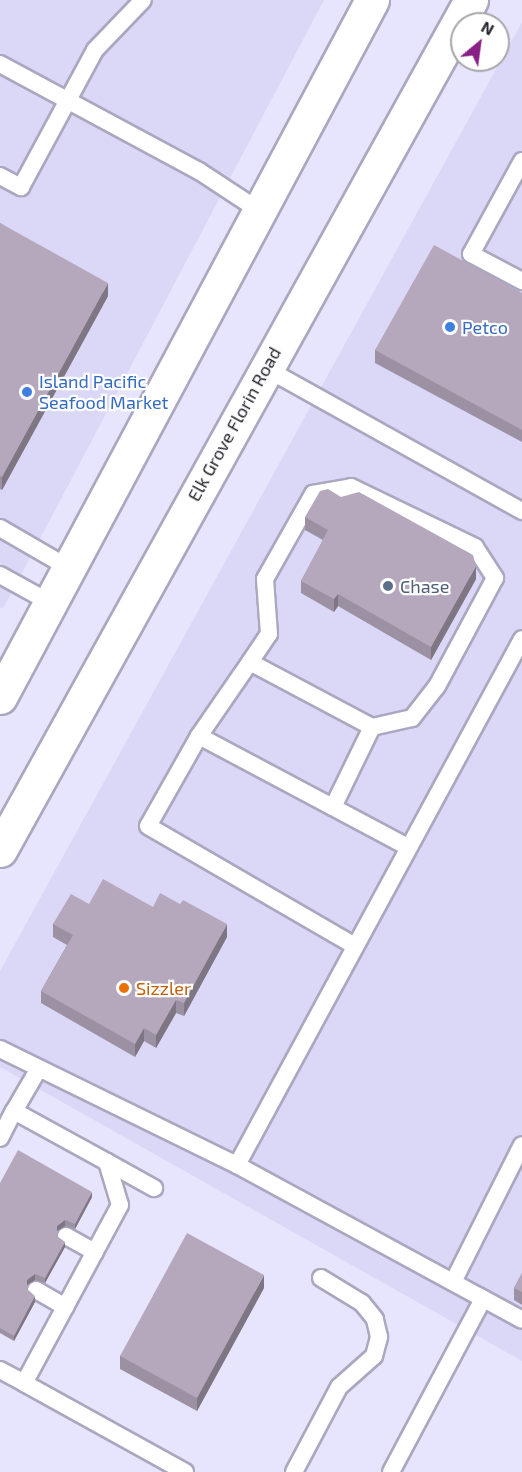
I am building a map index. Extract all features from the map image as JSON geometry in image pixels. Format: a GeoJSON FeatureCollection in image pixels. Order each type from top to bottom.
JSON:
{"type":"FeatureCollection","features":[{"type":"Feature","properties":{"kind":"main road"},"geometry":{"type":"LineString","coordinates":[[0,697],[372,0]]}},
{"type":"Feature","properties":{"kind":"main road","name":"Elk Grove Florin Road"},"geometry":{"type":"LineString","coordinates":[[0,850],[265,368],[471,0]]}},
{"type":"Feature","properties":{"kind":"lane"},"geometry":{"type":"LineString","coordinates":[[0,176],[21,187],[95,50],[143,0]]}},
{"type":"Feature","properties":{"kind":"lane"},"geometry":{"type":"LineString","coordinates":[[0,64],[199,171],[260,211]]}},
{"type":"Feature","properties":{"kind":"lane"},"geometry":{"type":"LineString","coordinates":[[522,161],[471,254],[522,281]]}},
{"type":"Feature","properties":{"kind":"lane"},"geometry":{"type":"LineString","coordinates":[[265,368],[521,508]]}},
{"type":"Feature","properties":{"kind":"lane"},"geometry":{"type":"LineString","coordinates":[[250,662],[372,727],[412,718],[437,686],[495,578],[475,548],[351,487],[313,494],[265,579],[269,634],[250,662],[200,736],[148,826],[355,946]]}},
{"type":"Feature","properties":{"kind":"lane"},"geometry":{"type":"LineString","coordinates":[[0,528],[69,568]]}},
{"type":"Feature","properties":{"kind":"lane"},"geometry":{"type":"LineString","coordinates":[[0,575],[51,603]]}},
{"type":"Feature","properties":{"kind":"lane"},"geometry":{"type":"LineString","coordinates":[[237,1165],[522,639]]}},
{"type":"Feature","properties":{"kind":"lane"},"geometry":{"type":"LineString","coordinates":[[333,807],[372,727]]}},
{"type":"Feature","properties":{"kind":"lane"},"geometry":{"type":"LineString","coordinates":[[200,736],[408,847]]}},
{"type":"Feature","properties":{"kind":"lane"},"geometry":{"type":"LineString","coordinates":[[0,1049],[38,1070],[237,1165],[522,1320]]}},
{"type":"Feature","properties":{"kind":"lane"},"geometry":{"type":"LineString","coordinates":[[0,1138],[38,1070]]}},
{"type":"Feature","properties":{"kind":"lane"},"geometry":{"type":"LineString","coordinates":[[14,1111],[154,1188]]}},
{"type":"Feature","properties":{"kind":"lane"},"geometry":{"type":"LineString","coordinates":[[453,1282],[522,1145]]}},
{"type":"Feature","properties":{"kind":"lane"},"geometry":{"type":"LineString","coordinates":[[24,1383],[120,1205],[107,1162]]}},
{"type":"Feature","properties":{"kind":"lane"},"geometry":{"type":"LineString","coordinates":[[66,1236],[95,1252]]}},
{"type":"Feature","properties":{"kind":"lane"},"geometry":{"type":"LineString","coordinates":[[294,1472],[339,1387],[374,1356],[379,1337],[375,1319],[362,1303],[321,1278]]}},
{"type":"Feature","properties":{"kind":"lane"},"geometry":{"type":"LineString","coordinates":[[36,1290],[65,1307]]}},
{"type":"Feature","properties":{"kind":"lane"},"geometry":{"type":"LineString","coordinates":[[390,1472],[483,1299]]}},
{"type":"Feature","properties":{"kind":"lane"},"geometry":{"type":"LineString","coordinates":[[0,1370],[185,1472]]}},
{"type":"Feature","properties":{"kind":"shaded area"},"geometry":{"type":"Polygon","coordinates":[[[0,0],[324,0],[3,609],[0,607],[0,0]]]}},
{"type":"Feature","properties":{"kind":"shaded area"},"geometry":{"type":"Polygon","coordinates":[[[522,22],[522,1361],[0,1067],[0,971],[494,72],[510,72],[510,44],[522,22]]]}},
{"type":"Feature","properties":{"kind":"building","name":"Island Pacific Seafood Market"},"geometry":{"type":"Polygon","coordinates":[[[0,223],[108,283],[2,477],[0,476],[0,223]]]}},
{"type":"Feature","properties":{"kind":"building"},"geometry":{"type":"Polygon","coordinates":[[[434,245],[522,293],[522,430],[375,350],[434,245]]]}},
{"type":"Feature","properties":{"kind":"building","name":"Chase"},"geometry":{"type":"Polygon","coordinates":[[[328,489],[341,497],[359,492],[473,555],[476,566],[431,647],[338,594],[334,599],[301,581],[328,530],[305,517],[320,491],[328,489]]]}},
{"type":"Feature","properties":{"kind":"building","name":"Sizzler"},"geometry":{"type":"Polygon","coordinates":[[[103,879],[153,907],[160,893],[180,904],[183,900],[227,924],[184,1003],[176,1000],[156,1035],[144,1028],[135,1044],[41,991],[73,935],[53,924],[71,894],[89,904],[103,879]]]}},
{"type":"Feature","properties":{"kind":"building"},"geometry":{"type":"Polygon","coordinates":[[[18,1150],[92,1192],[75,1224],[65,1220],[57,1226],[57,1236],[65,1242],[45,1278],[35,1274],[27,1280],[27,1289],[35,1296],[14,1336],[0,1328],[0,1183],[18,1150]]]}},
{"type":"Feature","properties":{"kind":"building"},"geometry":{"type":"Polygon","coordinates":[[[187,1233],[264,1275],[197,1398],[120,1356],[187,1233]]]}},
{"type":"Feature","properties":{"kind":"building"},"geometry":{"type":"Polygon","coordinates":[[[522,1273],[522,1292],[514,1288],[522,1273]]]}},
{"type":"Feature","properties":{"kind":"place","name":"Petco"},"geometry":{"type":"Point","coordinates":[450,327]}},
{"type":"Feature","properties":{"kind":"place","name":"Island Pacific Seafood Market"},"geometry":{"type":"Point","coordinates":[27,392]}},
{"type":"Feature","properties":{"kind":"place","name":"Chase"},"geometry":{"type":"Point","coordinates":[388,586]}},
{"type":"Feature","properties":{"kind":"place","name":"Sizzler"},"geometry":{"type":"Point","coordinates":[124,988]}}]}
